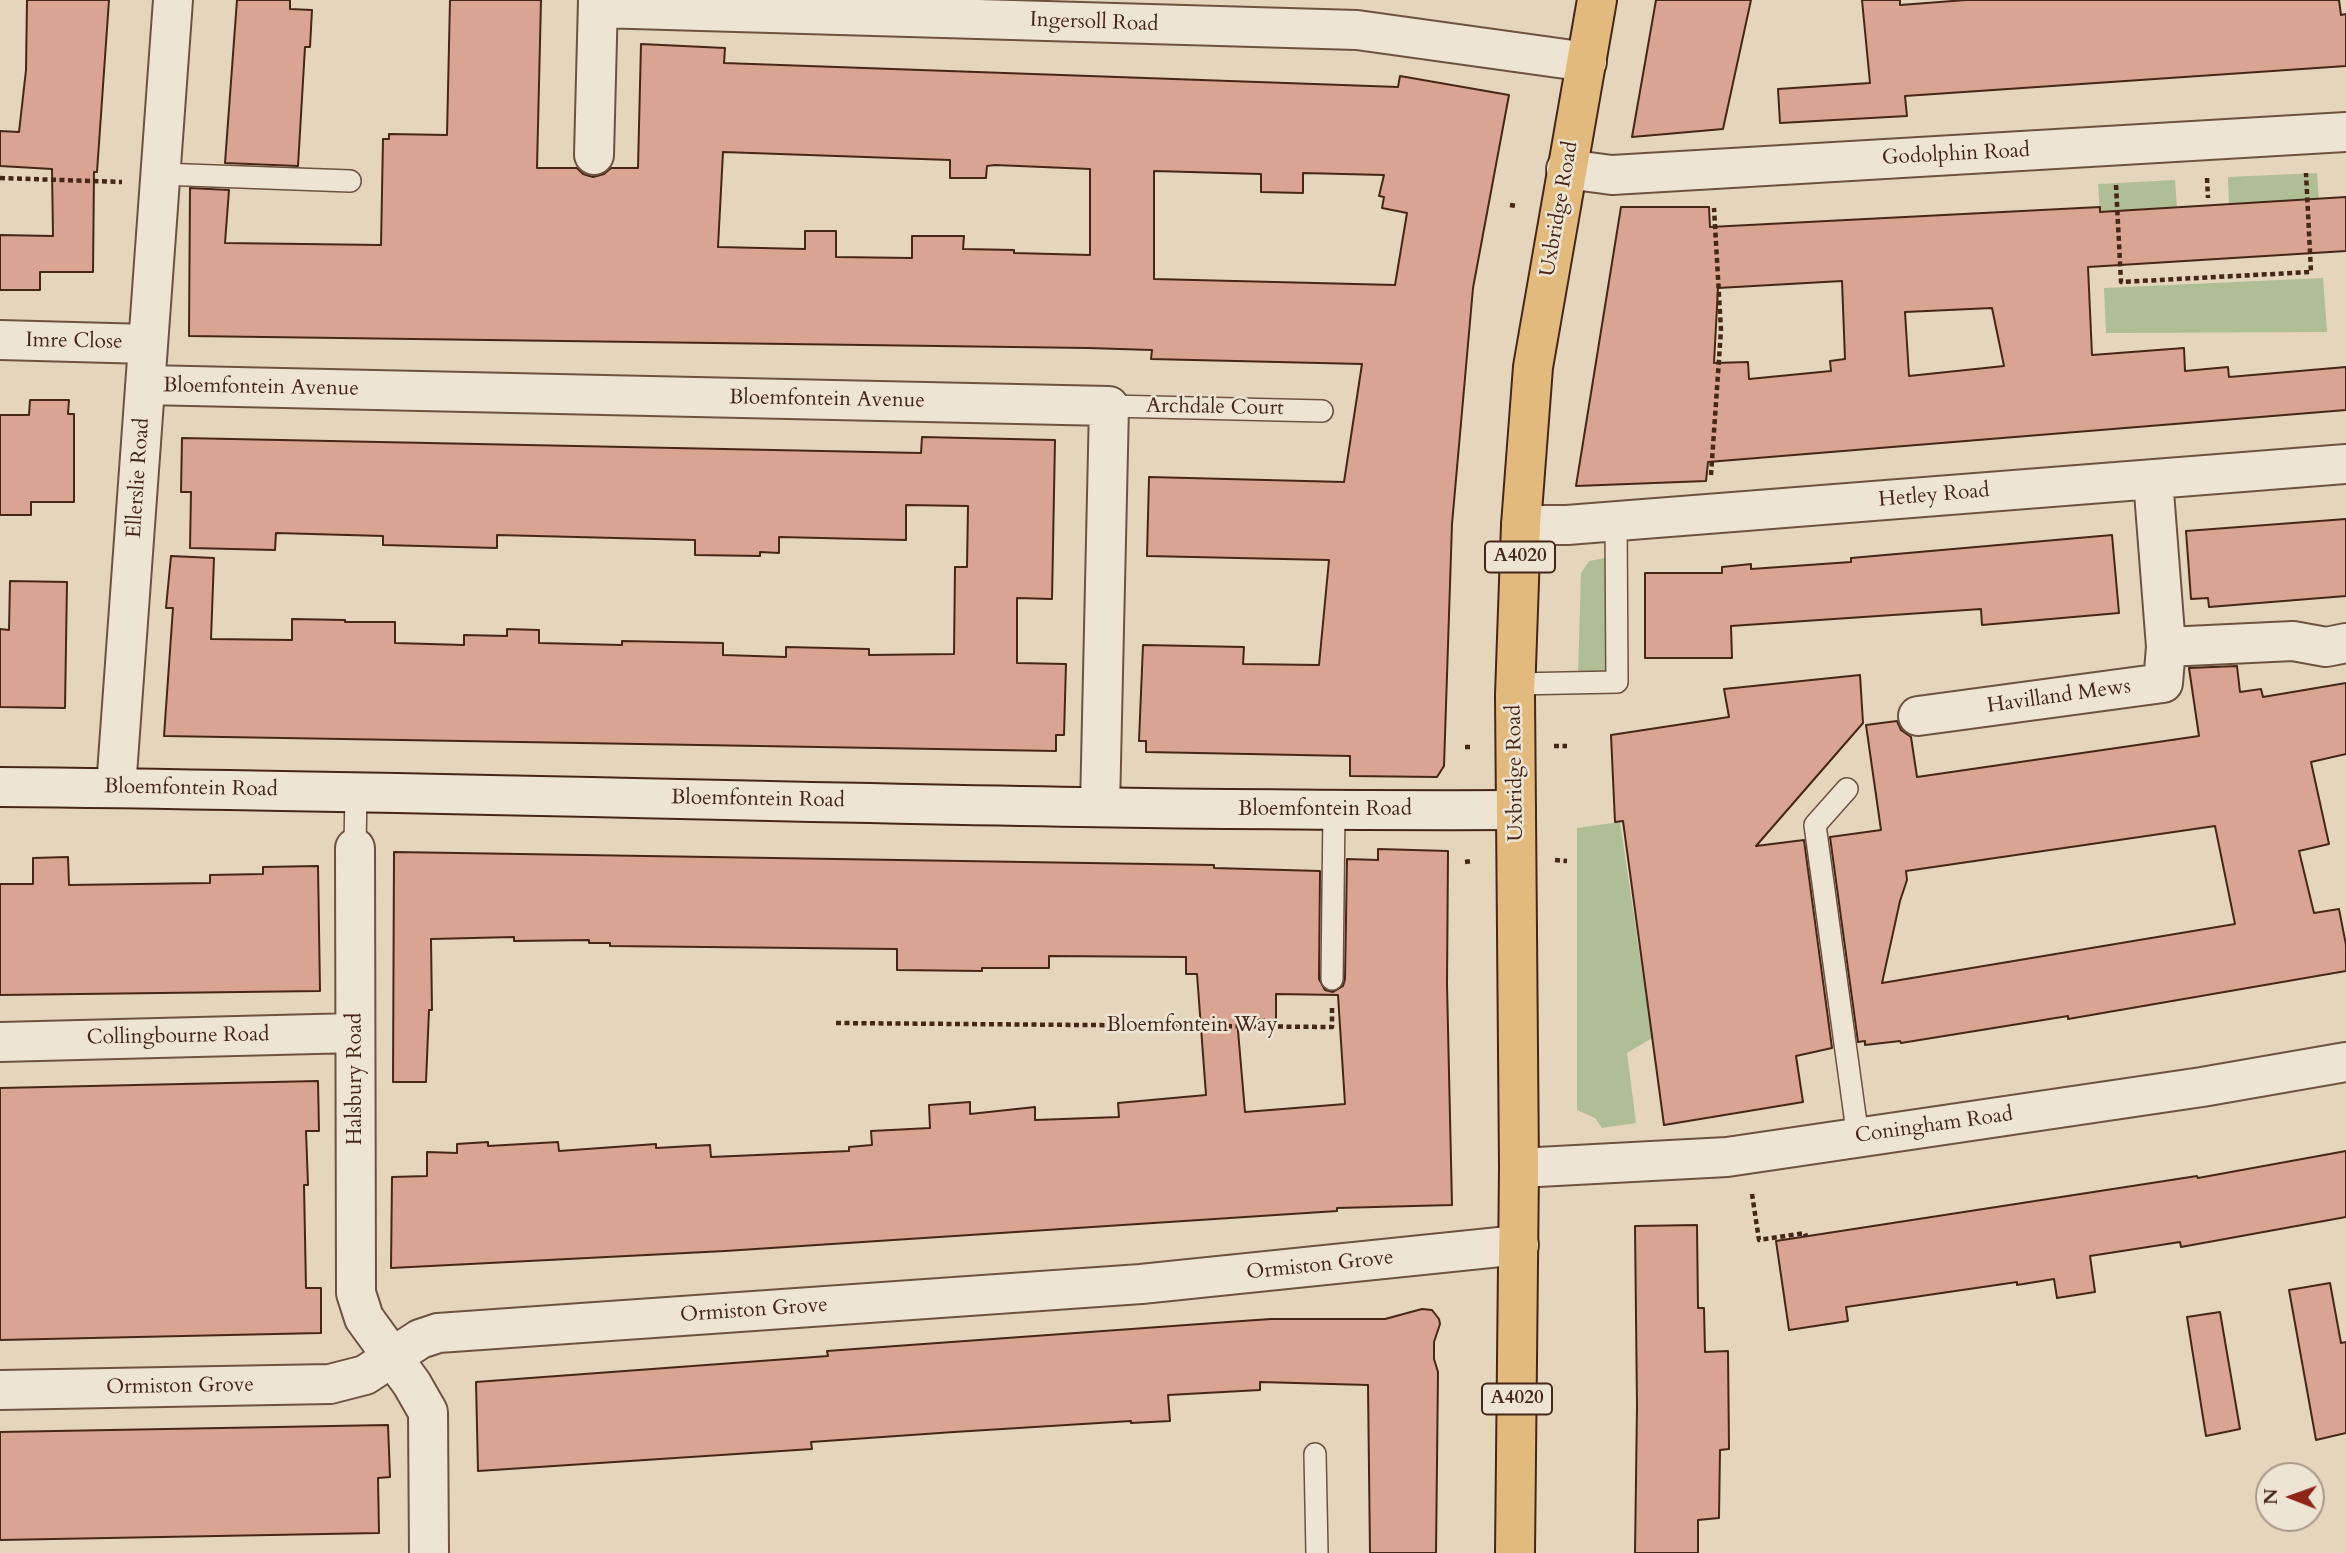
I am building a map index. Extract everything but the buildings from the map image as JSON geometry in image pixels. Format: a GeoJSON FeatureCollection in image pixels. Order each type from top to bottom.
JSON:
{"type":"FeatureCollection","features":[{"type":"Feature","properties":{"kind":"main road","name":"Uxbridge Road"},"geometry":{"type":"LineString","coordinates":[[1515,1553],[1520,1168],[1515,684],[1521,525],[1534,368],[1597,0]]}},
{"type":"Feature","properties":{"kind":"street","name":"Ellerslie Road"},"geometry":{"type":"LineString","coordinates":[[116,788],[148,344],[143,178],[173,0]]}},
{"type":"Feature","properties":{"kind":"street","name":"Ingersoll Road"},"geometry":{"type":"LineString","coordinates":[[598,4],[1357,30],[1587,62]]}},
{"type":"Feature","properties":{"kind":"street"},"geometry":{"type":"LineString","coordinates":[[594,155],[598,4]]}},
{"type":"Feature","properties":{"kind":"street","name":"Godolphin Road"},"geometry":{"type":"LineString","coordinates":[[1566,169],[1612,174],[2346,132]]}},
{"type":"Feature","properties":{"kind":"street","name":"Imre Close"},"geometry":{"type":"LineString","coordinates":[[0,340],[148,344]]}},
{"type":"Feature","properties":{"kind":"street","name":"Bloemfontein Avenue"},"geometry":{"type":"LineString","coordinates":[[145,385],[1109,406]]}},
{"type":"Feature","properties":{"kind":"street"},"geometry":{"type":"LineString","coordinates":[[1100,807],[1109,406]]}},
{"type":"Feature","properties":{"kind":"street","name":"Hetley Road"},"geometry":{"type":"LineString","coordinates":[[1521,525],[1616,521],[2346,464]]}},
{"type":"Feature","properties":{"kind":"street","name":"Havilland Mews"},"geometry":{"type":"LineString","coordinates":[[1918,716],[2163,683],[2166,646],[2153,479]]}},
{"type":"Feature","properties":{"kind":"street"},"geometry":{"type":"LineString","coordinates":[[2166,646],[2292,641],[2326,647],[2346,643]]}},
{"type":"Feature","properties":{"kind":"street","name":"Bloemfontein Road"},"geometry":{"type":"LineString","coordinates":[[0,788],[356,791],[1334,811],[1516,810]]}},
{"type":"Feature","properties":{"kind":"street","name":"Halsbury Road"},"geometry":{"type":"LineString","coordinates":[[355,848],[356,1293],[364,1318],[423,1400],[428,1412],[429,1553]]}},
{"type":"Feature","properties":{"kind":"street","name":"Collingbourne Road"},"geometry":{"type":"LineString","coordinates":[[0,1042],[355,1033]]}},
{"type":"Feature","properties":{"kind":"street","name":"Coningham Road"},"geometry":{"type":"LineString","coordinates":[[1520,1168],[1727,1157],[2202,1087],[2346,1062]]}},
{"type":"Feature","properties":{"kind":"street","name":"Ormiston Grove"},"geometry":{"type":"LineString","coordinates":[[0,1390],[330,1384],[365,1375],[420,1339],[438,1333],[1141,1284],[1520,1245]]}},
{"type":"Feature","properties":{"kind":"lane"},"geometry":{"type":"LineString","coordinates":[[143,178],[350,181]]}},
{"type":"Feature","properties":{"kind":"lane","name":"Archdale Court"},"geometry":{"type":"LineString","coordinates":[[1109,406],[1322,411]]}},
{"type":"Feature","properties":{"kind":"lane"},"geometry":{"type":"LineString","coordinates":[[1515,684],[1617,682],[1616,521]]}},
{"type":"Feature","properties":{"kind":"lane"},"geometry":{"type":"LineString","coordinates":[[1847,789],[1815,825],[1858,1138]]}},
{"type":"Feature","properties":{"kind":"lane","name":"Halsbury Road"},"geometry":{"type":"LineString","coordinates":[[355,848],[356,791]]}},
{"type":"Feature","properties":{"kind":"lane"},"geometry":{"type":"LineString","coordinates":[[1332,979],[1334,811]]}},
{"type":"Feature","properties":{"kind":"lane"},"geometry":{"type":"LineString","coordinates":[[1315,1454],[1317,1553]]}},
{"type":"Feature","properties":{"kind":"path"},"geometry":{"type":"LineString","coordinates":[[2116,183],[2121,282],[2311,272],[2306,174]]}},
{"type":"Feature","properties":{"kind":"path"},"geometry":{"type":"LineString","coordinates":[[0,178],[143,178]]}},
{"type":"Feature","properties":{"kind":"path"},"geometry":{"type":"LineString","coordinates":[[2207,178],[2208,198]]}},
{"type":"Feature","properties":{"kind":"path"},"geometry":{"type":"LineString","coordinates":[[1710,480],[1721,330],[1714,209]]}},
{"type":"Feature","properties":{"kind":"path"},"geometry":{"type":"LineString","coordinates":[[1554,746],[1567,746]]}},
{"type":"Feature","properties":{"kind":"path"},"geometry":{"type":"LineString","coordinates":[[1554,860],[1567,861]]}},
{"type":"Feature","properties":{"kind":"path"},"geometry":{"type":"LineString","coordinates":[[1465,862],[1472,861]]}},
{"type":"Feature","properties":{"kind":"path","name":"Bloemfontein Way"},"geometry":{"type":"LineString","coordinates":[[836,1023],[1332,1027],[1332,979]]}},
{"type":"Feature","properties":{"kind":"path"},"geometry":{"type":"LineString","coordinates":[[1747,1154],[1759,1240],[1805,1233],[1806,1236]]}},
{"type":"Feature","properties":{"kind":"green space"},"geometry":{"type":"Polygon","coordinates":[[[2317,173],[2320,215],[2229,204],[2228,177],[2317,173]]]}},
{"type":"Feature","properties":{"kind":"green space"},"geometry":{"type":"Polygon","coordinates":[[[2175,180],[2177,208],[2101,226],[2098,184],[2175,180]]]}},
{"type":"Feature","properties":{"kind":"green space"},"geometry":{"type":"Polygon","coordinates":[[[2323,278],[2327,332],[2106,333],[2104,288],[2323,278]]]}},
{"type":"Feature","properties":{"kind":"green space"},"geometry":{"type":"Polygon","coordinates":[[[1605,558],[1605,673],[1578,675],[1581,573],[1589,561],[1605,558]]]}},
{"type":"Feature","properties":{"kind":"green space"},"geometry":{"type":"Polygon","coordinates":[[[1620,822],[1652,1038],[1627,1053],[1636,1123],[1602,1128],[1595,1118],[1577,1110],[1577,828],[1620,822]]]}}]}
